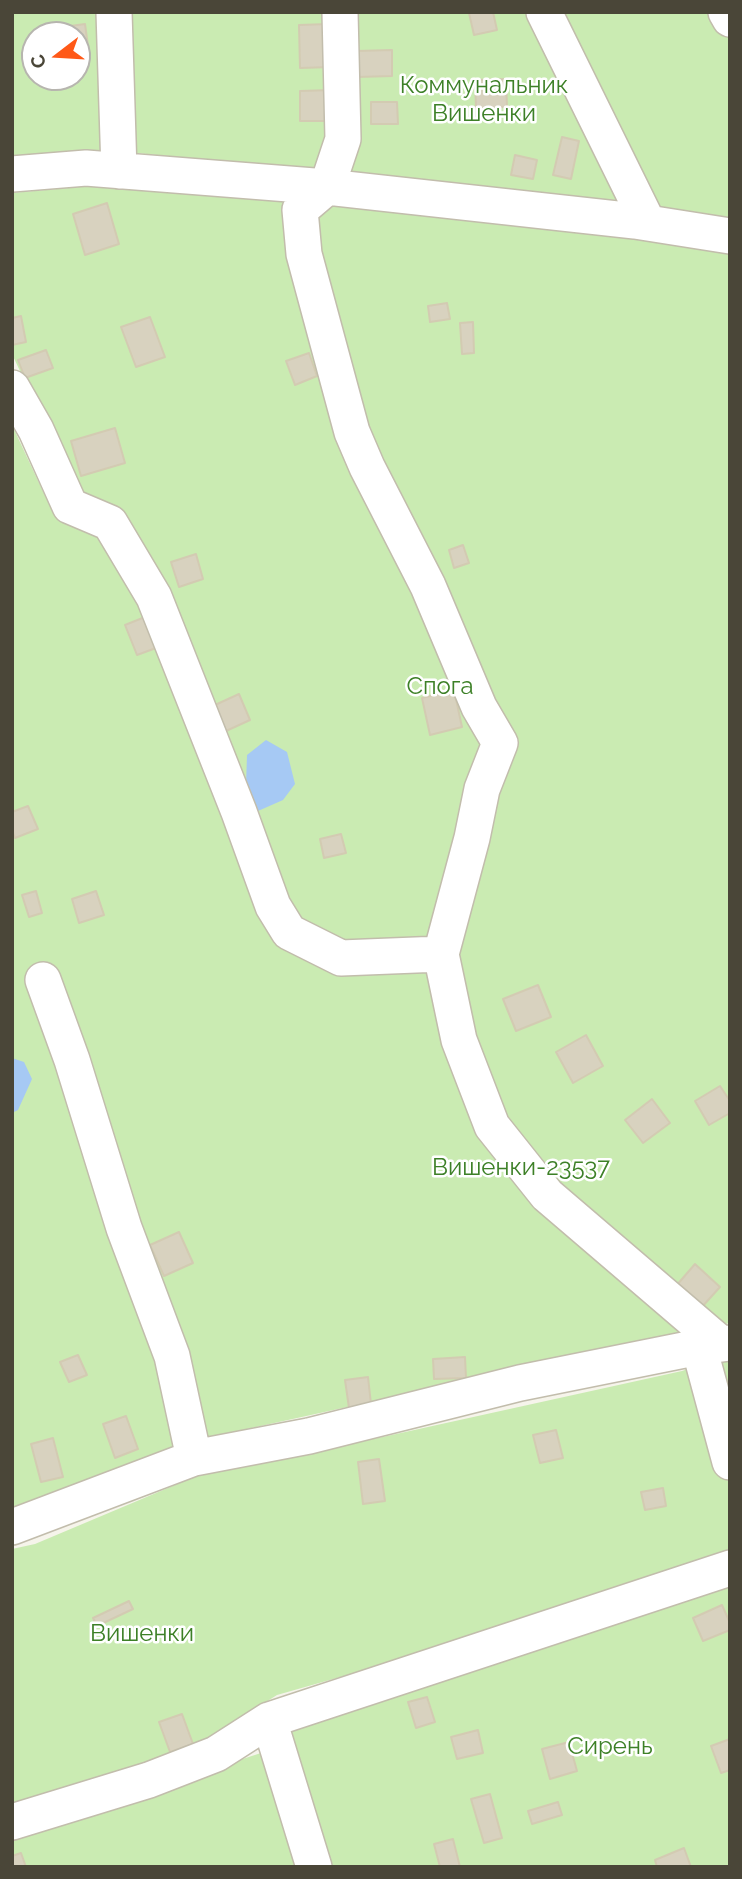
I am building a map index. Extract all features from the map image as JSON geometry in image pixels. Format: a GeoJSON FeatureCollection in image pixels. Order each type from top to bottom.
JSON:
{"type":"FeatureCollection","features":[{"type":"Feature","properties":{"kind":"street"},"geometry":{"type":"LineString","coordinates":[[114,12],[119,171]]}},
{"type":"Feature","properties":{"kind":"street"},"geometry":{"type":"LineString","coordinates":[[340,12],[343,139],[327,187],[300,210],[303,243],[352,432],[428,586],[479,707],[500,743],[482,789],[472,838],[441,954],[459,1040],[492,1126],[547,1195],[716,1345],[730,1462]]}},
{"type":"Feature","properties":{"kind":"street"},"geometry":{"type":"LineString","coordinates":[[544,12],[648,223]]}},
{"type":"Feature","properties":{"kind":"street"},"geometry":{"type":"LineString","coordinates":[[726,12],[730,19]]}},
{"type":"Feature","properties":{"kind":"street"},"geometry":{"type":"LineString","coordinates":[[12,174],[86,168],[327,187],[648,223],[730,236]]}},
{"type":"Feature","properties":{"kind":"street"},"geometry":{"type":"LineString","coordinates":[[12,387],[36,430],[69,506],[110,523],[154,597],[273,906],[289,932],[341,958],[441,954]]}},
{"type":"Feature","properties":{"kind":"street"},"geometry":{"type":"LineString","coordinates":[[43,980],[72,1060],[124,1228],[172,1356],[194,1458]]}},
{"type":"Feature","properties":{"kind":"street"},"geometry":{"type":"LineString","coordinates":[[12,1527],[194,1458],[309,1436],[520,1382],[716,1345]]}},
{"type":"Feature","properties":{"kind":"street"},"geometry":{"type":"LineString","coordinates":[[12,1822],[149,1780],[216,1754],[269,1720],[730,1568]]}},
{"type":"Feature","properties":{"kind":"street"},"geometry":{"type":"LineString","coordinates":[[269,1720],[314,1867]]}},
{"type":"Feature","properties":{"kind":"green space","name":"Спога"},"geometry":{"type":"Polygon","coordinates":[[[12,12],[730,12],[730,1323],[206,1438],[12,1513],[12,425],[55,517],[109,542],[133,595],[167,583],[122,518],[83,506],[12,354],[12,193],[124,183],[286,199],[624,202],[117,151],[12,157],[12,12]]]}},
{"type":"Feature","properties":{"kind":"green space","name":"Вишенки"},"geometry":{"type":"Polygon","coordinates":[[[730,1354],[730,1553],[463,1642],[277,1695],[195,1747],[12,1803],[12,1549],[35,1544],[213,1469],[378,1438],[682,1371],[730,1354]]]}},
{"type":"Feature","properties":{"kind":"green space","name":"Сирень"},"geometry":{"type":"Polygon","coordinates":[[[730,1584],[730,1867],[329,1867],[282,1728],[730,1584]]]}},
{"type":"Feature","properties":{"kind":"green space"},"geometry":{"type":"Polygon","coordinates":[[[261,1753],[299,1867],[12,1867],[12,1834],[261,1753]]]}},
{"type":"Feature","properties":{"kind":"water"},"geometry":{"type":"Polygon","coordinates":[[[266,740],[287,752],[295,784],[283,800],[258,811],[246,785],[247,755],[266,740]]]}},
{"type":"Feature","properties":{"kind":"water"},"geometry":{"type":"Polygon","coordinates":[[[12,1058],[24,1062],[32,1079],[18,1110],[12,1113],[12,1058]]]}},
{"type":"Feature","properties":{"kind":"building"},"geometry":{"type":"Polygon","coordinates":[[[493,12],[497,30],[474,35],[469,13],[493,12]]]}},
{"type":"Feature","properties":{"kind":"building"},"geometry":{"type":"Polygon","coordinates":[[[329,24],[331,67],[300,68],[299,25],[329,24]]]}},
{"type":"Feature","properties":{"kind":"building"},"geometry":{"type":"Polygon","coordinates":[[[392,50],[392,76],[357,77],[356,51],[392,50]]]}},
{"type":"Feature","properties":{"kind":"building"},"geometry":{"type":"Polygon","coordinates":[[[506,79],[507,107],[476,108],[475,80],[506,79]]]}},
{"type":"Feature","properties":{"kind":"building"},"geometry":{"type":"Polygon","coordinates":[[[332,90],[332,121],[300,121],[300,91],[332,90]]]}},
{"type":"Feature","properties":{"kind":"building"},"geometry":{"type":"Polygon","coordinates":[[[371,102],[397,102],[398,124],[371,124],[371,102]]]}},
{"type":"Feature","properties":{"kind":"building"},"geometry":{"type":"Polygon","coordinates":[[[562,137],[579,141],[571,179],[553,175],[562,137]]]}},
{"type":"Feature","properties":{"kind":"building"},"geometry":{"type":"Polygon","coordinates":[[[515,155],[537,160],[533,179],[511,175],[515,155]]]}},
{"type":"Feature","properties":{"kind":"building"},"geometry":{"type":"Polygon","coordinates":[[[107,203],[119,244],[85,255],[73,214],[107,203]]]}},
{"type":"Feature","properties":{"kind":"building"},"geometry":{"type":"Polygon","coordinates":[[[447,303],[450,319],[430,322],[428,306],[447,303]]]}},
{"type":"Feature","properties":{"kind":"building"},"geometry":{"type":"Polygon","coordinates":[[[21,316],[26,342],[12,345],[12,318],[21,316]]]}},
{"type":"Feature","properties":{"kind":"building"},"geometry":{"type":"Polygon","coordinates":[[[150,317],[165,357],[136,367],[121,327],[150,317]]]}},
{"type":"Feature","properties":{"kind":"building"},"geometry":{"type":"Polygon","coordinates":[[[473,322],[474,353],[462,354],[460,323],[473,322]]]}},
{"type":"Feature","properties":{"kind":"building"},"geometry":{"type":"Polygon","coordinates":[[[46,350],[53,368],[25,378],[18,360],[46,350]]]}},
{"type":"Feature","properties":{"kind":"building"},"geometry":{"type":"Polygon","coordinates":[[[309,353],[317,376],[295,385],[286,361],[309,353]]]}},
{"type":"Feature","properties":{"kind":"building"},"geometry":{"type":"Polygon","coordinates":[[[115,428],[125,463],[81,476],[71,441],[115,428]]]}},
{"type":"Feature","properties":{"kind":"building"},"geometry":{"type":"Polygon","coordinates":[[[463,545],[469,563],[454,568],[449,550],[463,545]]]}},
{"type":"Feature","properties":{"kind":"building"},"geometry":{"type":"Polygon","coordinates":[[[196,554],[203,579],[179,587],[171,562],[196,554]]]}},
{"type":"Feature","properties":{"kind":"building"},"geometry":{"type":"Polygon","coordinates":[[[145,617],[156,648],[137,655],[125,625],[145,617]]]}},
{"type":"Feature","properties":{"kind":"building"},"geometry":{"type":"Polygon","coordinates":[[[454,690],[462,727],[430,735],[422,698],[454,690]]]}},
{"type":"Feature","properties":{"kind":"building"},"geometry":{"type":"Polygon","coordinates":[[[239,694],[250,720],[226,731],[215,705],[239,694]]]}},
{"type":"Feature","properties":{"kind":"building"},"geometry":{"type":"Polygon","coordinates":[[[28,806],[38,829],[15,838],[12,812],[28,806]]]}},
{"type":"Feature","properties":{"kind":"building"},"geometry":{"type":"Polygon","coordinates":[[[341,834],[346,853],[324,858],[320,839],[341,834]]]}},
{"type":"Feature","properties":{"kind":"building"},"geometry":{"type":"Polygon","coordinates":[[[36,891],[42,913],[29,917],[22,895],[36,891]]]}},
{"type":"Feature","properties":{"kind":"building"},"geometry":{"type":"Polygon","coordinates":[[[96,891],[104,915],[79,923],[72,899],[96,891]]]}},
{"type":"Feature","properties":{"kind":"building"},"geometry":{"type":"Polygon","coordinates":[[[538,985],[551,1017],[516,1031],[503,999],[538,985]]]}},
{"type":"Feature","properties":{"kind":"building"},"geometry":{"type":"Polygon","coordinates":[[[586,1035],[603,1066],[573,1083],[556,1052],[586,1035]]]}},
{"type":"Feature","properties":{"kind":"building"},"geometry":{"type":"Polygon","coordinates":[[[720,1086],[730,1101],[730,1113],[709,1125],[695,1101],[720,1086]]]}},
{"type":"Feature","properties":{"kind":"building"},"geometry":{"type":"Polygon","coordinates":[[[652,1099],[670,1123],[643,1143],[625,1120],[652,1099]]]}},
{"type":"Feature","properties":{"kind":"building"},"geometry":{"type":"Polygon","coordinates":[[[179,1232],[193,1263],[164,1276],[150,1245],[179,1232]]]}},
{"type":"Feature","properties":{"kind":"building"},"geometry":{"type":"Polygon","coordinates":[[[695,1264],[720,1287],[701,1308],[676,1286],[695,1264]]]}},
{"type":"Feature","properties":{"kind":"building"},"geometry":{"type":"Polygon","coordinates":[[[78,1355],[87,1375],[69,1382],[60,1362],[78,1355]]]}},
{"type":"Feature","properties":{"kind":"building"},"geometry":{"type":"Polygon","coordinates":[[[465,1357],[466,1378],[434,1379],[433,1359],[465,1357]]]}},
{"type":"Feature","properties":{"kind":"building"},"geometry":{"type":"Polygon","coordinates":[[[368,1377],[371,1404],[349,1408],[345,1380],[368,1377]]]}},
{"type":"Feature","properties":{"kind":"building"},"geometry":{"type":"Polygon","coordinates":[[[126,1416],[138,1449],[115,1458],[103,1424],[126,1416]]]}},
{"type":"Feature","properties":{"kind":"building"},"geometry":{"type":"Polygon","coordinates":[[[556,1430],[563,1458],[540,1463],[533,1435],[556,1430]]]}},
{"type":"Feature","properties":{"kind":"building"},"geometry":{"type":"Polygon","coordinates":[[[53,1438],[63,1477],[41,1482],[31,1444],[53,1438]]]}},
{"type":"Feature","properties":{"kind":"building"},"geometry":{"type":"Polygon","coordinates":[[[379,1459],[385,1501],[363,1504],[358,1462],[379,1459]]]}},
{"type":"Feature","properties":{"kind":"building"},"geometry":{"type":"Polygon","coordinates":[[[663,1488],[666,1506],[645,1510],[641,1492],[663,1488]]]}},
{"type":"Feature","properties":{"kind":"building"},"geometry":{"type":"Polygon","coordinates":[[[129,1601],[133,1609],[97,1626],[93,1618],[129,1601]]]}},
{"type":"Feature","properties":{"kind":"building"},"geometry":{"type":"Polygon","coordinates":[[[722,1605],[730,1623],[730,1630],[703,1641],[693,1618],[722,1605]]]}},
{"type":"Feature","properties":{"kind":"building"},"geometry":{"type":"Polygon","coordinates":[[[427,1697],[435,1722],[416,1728],[408,1702],[427,1697]]]}},
{"type":"Feature","properties":{"kind":"building"},"geometry":{"type":"Polygon","coordinates":[[[182,1714],[193,1744],[170,1752],[159,1722],[182,1714]]]}},
{"type":"Feature","properties":{"kind":"building"},"geometry":{"type":"Polygon","coordinates":[[[478,1730],[483,1753],[457,1759],[451,1737],[478,1730]]]}},
{"type":"Feature","properties":{"kind":"building"},"geometry":{"type":"Polygon","coordinates":[[[730,1739],[730,1770],[721,1773],[711,1746],[730,1739]]]}},
{"type":"Feature","properties":{"kind":"building"},"geometry":{"type":"Polygon","coordinates":[[[569,1742],[577,1771],[550,1779],[542,1749],[569,1742]]]}},
{"type":"Feature","properties":{"kind":"building"},"geometry":{"type":"Polygon","coordinates":[[[490,1794],[502,1838],[484,1843],[471,1799],[490,1794]]]}},
{"type":"Feature","properties":{"kind":"building"},"geometry":{"type":"Polygon","coordinates":[[[558,1802],[562,1815],[532,1824],[528,1811],[558,1802]]]}},
{"type":"Feature","properties":{"kind":"building"},"geometry":{"type":"Polygon","coordinates":[[[453,1839],[460,1867],[440,1867],[434,1844],[453,1839]]]}},
{"type":"Feature","properties":{"kind":"building"},"geometry":{"type":"Polygon","coordinates":[[[684,1848],[691,1867],[657,1867],[655,1860],[684,1848]]]}},
{"type":"Feature","properties":{"kind":"building"},"geometry":{"type":"Polygon","coordinates":[[[21,1853],[26,1867],[12,1867],[12,1856],[21,1853]]]}},
{"type":"Feature","properties":{"kind":"park label","name":"Коммунальник Вишенки"},"geometry":{"type":"Point","coordinates":[484,100]}},
{"type":"Feature","properties":{"kind":"park label","name":"Вишенки-23537"},"geometry":{"type":"Point","coordinates":[521,1168]}}]}
